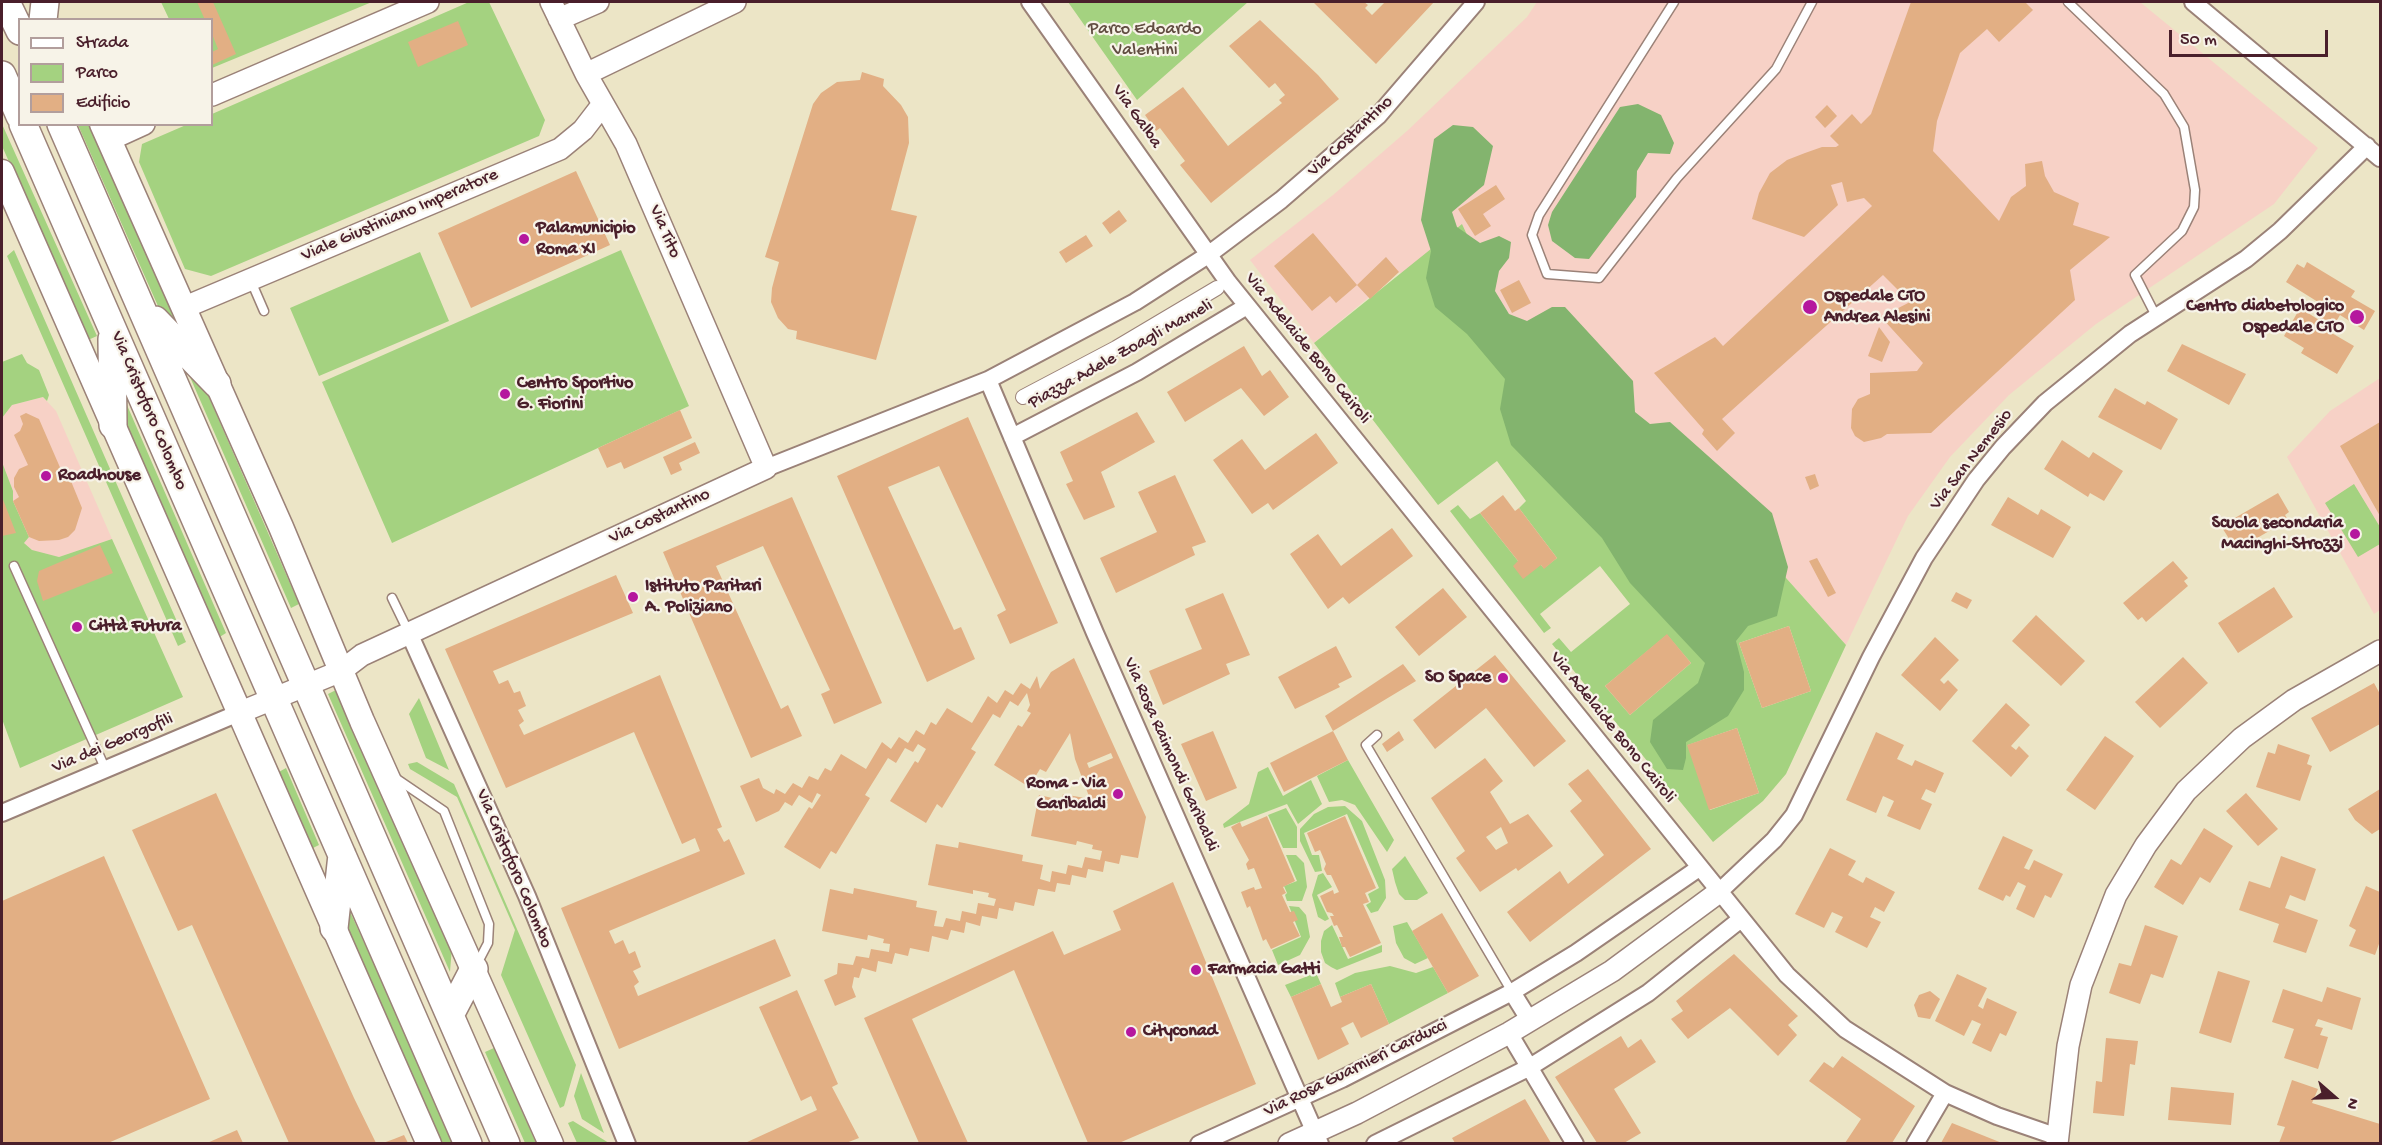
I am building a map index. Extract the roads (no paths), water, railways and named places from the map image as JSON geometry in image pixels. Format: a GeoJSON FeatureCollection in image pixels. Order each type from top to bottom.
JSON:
{"type":"FeatureCollection","features":[{"type":"Feature","properties":{"kind":"main road"},"geometry":{"type":"LineString","coordinates":[[6,2],[18,27]]}},
{"type":"Feature","properties":{"kind":"main road"},"geometry":{"type":"LineString","coordinates":[[43,18],[46,2]]}},
{"type":"Feature","properties":{"kind":"main road"},"geometry":{"type":"LineString","coordinates":[[46,2],[54,18]]}},
{"type":"Feature","properties":{"kind":"main road","name":"Via Cristoforo Colombo"},"geometry":{"type":"LineString","coordinates":[[24,126],[468,1143]]}},
{"type":"Feature","properties":{"kind":"main road","name":"Via Cristoforo Colombo"},"geometry":{"type":"LineString","coordinates":[[62,126],[506,1143]]}},
{"type":"Feature","properties":{"kind":"main road"},"geometry":{"type":"LineString","coordinates":[[105,132],[551,1143]]}},
{"type":"Feature","properties":{"kind":"main road","name":"Via Cristoforo Colombo"},"geometry":{"type":"LineString","coordinates":[[2,172],[429,1143]]}},
{"type":"Feature","properties":{"kind":"main road"},"geometry":{"type":"LineString","coordinates":[[141,305],[217,384]]}},
{"type":"Feature","properties":{"kind":"main road"},"geometry":{"type":"LineString","coordinates":[[111,326],[113,425]]}},
{"type":"Feature","properties":{"kind":"main road"},"geometry":{"type":"LineString","coordinates":[[334,928],[343,854]]}},
{"type":"Feature","properties":{"kind":"main road"},"geometry":{"type":"LineString","coordinates":[[450,1015],[474,969]]}},
{"type":"Feature","properties":{"kind":"street"},"geometry":{"type":"LineString","coordinates":[[213,95],[428,2]]}},
{"type":"Feature","properties":{"kind":"street"},"geometry":{"type":"LineString","coordinates":[[552,7],[598,2]]}},
{"type":"Feature","properties":{"kind":"street"},"geometry":{"type":"LineString","coordinates":[[586,74],[735,2]]}},
{"type":"Feature","properties":{"kind":"street","name":"Via Galba"},"geometry":{"type":"LineString","coordinates":[[1030,2],[1208,255]]}},
{"type":"Feature","properties":{"kind":"street","name":"Via Costantino"},"geometry":{"type":"LineString","coordinates":[[1208,255],[1281,200],[1378,116],[1476,2]]}},
{"type":"Feature","properties":{"kind":"street"},"geometry":{"type":"LineString","coordinates":[[2193,2],[2380,158]]}},
{"type":"Feature","properties":{"kind":"street","name":"Via Tito"},"geometry":{"type":"LineString","coordinates":[[552,7],[586,74],[626,144],[766,468]]}},
{"type":"Feature","properties":{"kind":"street","name":"Viale Giustiniano Imperatore"},"geometry":{"type":"LineString","coordinates":[[183,308],[560,149],[584,130],[603,104]]}},
{"type":"Feature","properties":{"kind":"street"},"geometry":{"type":"LineString","coordinates":[[105,132],[134,126]]}},
{"type":"Feature","properties":{"kind":"street","name":"Via San Nemesio"},"geometry":{"type":"LineString","coordinates":[[1719,892],[1774,840],[1794,815],[1870,657],[1924,558],[1976,480],[2003,447],[2045,403],[2130,334],[2246,259],[2272,238],[2315,200],[2367,146]]}},
{"type":"Feature","properties":{"kind":"street"},"geometry":{"type":"LineString","coordinates":[[988,380],[1135,302],[1208,255]]}},
{"type":"Feature","properties":{"kind":"street","name":"Via Adelaide Bono Cairoli"},"geometry":{"type":"LineString","coordinates":[[1208,255],[1740,920],[1787,975],[1845,1029],[1945,1093],[2057,1140]]}},
{"type":"Feature","properties":{"kind":"street","name":"Piazza Adele Zoagli Mameli"},"geometry":{"type":"LineString","coordinates":[[1023,397],[1116,348],[1217,288]]}},
{"type":"Feature","properties":{"kind":"street","name":"Piazza Adele Zoagli Mameli"},"geometry":{"type":"LineString","coordinates":[[1012,437],[1137,372],[1247,306]]}},
{"type":"Feature","properties":{"kind":"street","name":"Via Costantino"},"geometry":{"type":"LineString","coordinates":[[341,671],[362,655],[766,468],[988,380]]}},
{"type":"Feature","properties":{"kind":"street","name":"Via Rosa Raimondi Garibaldi"},"geometry":{"type":"LineString","coordinates":[[988,380],[1318,1138]]}},
{"type":"Feature","properties":{"kind":"street","name":"Via Cristoforo Colombo"},"geometry":{"type":"LineString","coordinates":[[409,633],[527,896],[627,1143]]}},
{"type":"Feature","properties":{"kind":"street"},"geometry":{"type":"LineString","coordinates":[[2057,1140],[2068,1046],[2081,985],[2116,895],[2146,845],[2193,784],[2242,738],[2294,700],[2380,651]]}},
{"type":"Feature","properties":{"kind":"street"},"geometry":{"type":"LineString","coordinates":[[241,712],[341,671]]}},
{"type":"Feature","properties":{"kind":"street","name":"Via dei Georgofili"},"geometry":{"type":"LineString","coordinates":[[2,813],[241,712]]}},
{"type":"Feature","properties":{"kind":"street","name":"Via Rosa Guarnieri Carducci"},"geometry":{"type":"LineString","coordinates":[[1199,1143],[1300,1098],[1512,992],[1576,954],[1699,868]]}},
{"type":"Feature","properties":{"kind":"street","name":"Via Rosa Guarnieri Carducci"},"geometry":{"type":"LineString","coordinates":[[1289,1143],[1318,1138],[1530,1021],[1611,971],[1719,892]]}},
{"type":"Feature","properties":{"kind":"street"},"geometry":{"type":"LineString","coordinates":[[1375,1143],[1530,1067],[1648,993],[1740,920]]}},
{"type":"Feature","properties":{"kind":"street"},"geometry":{"type":"LineString","coordinates":[[1512,992],[1530,1021]]}},
{"type":"Feature","properties":{"kind":"street"},"geometry":{"type":"LineString","coordinates":[[1509,1033],[1575,1143]]}},
{"type":"Feature","properties":{"kind":"street"},"geometry":{"type":"LineString","coordinates":[[1914,1143],[1945,1093]]}},
{"type":"Feature","properties":{"kind":"lane"},"geometry":{"type":"LineString","coordinates":[[1674,2],[1539,215],[1532,235],[1547,274],[1599,278],[1677,178],[1776,69],[1812,2]]}},
{"type":"Feature","properties":{"kind":"lane"},"geometry":{"type":"LineString","coordinates":[[2068,2],[2164,94],[2184,127],[2195,190],[2194,207],[2182,231],[2135,275],[2156,316]]}},
{"type":"Feature","properties":{"kind":"lane"},"geometry":{"type":"LineString","coordinates":[[250,280],[264,310]]}},
{"type":"Feature","properties":{"kind":"lane"},"geometry":{"type":"LineString","coordinates":[[14,566],[105,768]]}},
{"type":"Feature","properties":{"kind":"lane","name":"Via Cristoforo Colombo"},"geometry":{"type":"LineString","coordinates":[[392,598],[409,633]]}},
{"type":"Feature","properties":{"kind":"lane"},"geometry":{"type":"LineString","coordinates":[[1377,735],[1366,745],[1512,992]]}},
{"type":"Feature","properties":{"kind":"lane"},"geometry":{"type":"LineString","coordinates":[[386,772],[444,811],[489,924],[488,943],[474,969]]}},
{"type":"Feature","properties":{"kind":"place","name":"Palamunicipio Roma XI"},"geometry":{"type":"Point","coordinates":[524,239]}},
{"type":"Feature","properties":{"kind":"place","name":"Ospedale CTO Andrea Alesini"},"geometry":{"type":"Point","coordinates":[1810,307]}},
{"type":"Feature","properties":{"kind":"place","name":"Centro diabetologico Ospedale CTO"},"geometry":{"type":"Point","coordinates":[2357,317]}},
{"type":"Feature","properties":{"kind":"place","name":"Centro Sportivo G. Fiorini"},"geometry":{"type":"Point","coordinates":[505,394]}},
{"type":"Feature","properties":{"kind":"place","name":"Roadhouse"},"geometry":{"type":"Point","coordinates":[46,476]}},
{"type":"Feature","properties":{"kind":"place","name":"Scuola secondaria Macinghi-Strozzi"},"geometry":{"type":"Point","coordinates":[2355,534]}},
{"type":"Feature","properties":{"kind":"place","name":"Istituto Paritari A. Poliziano"},"geometry":{"type":"Point","coordinates":[633,597]}},
{"type":"Feature","properties":{"kind":"place","name":"Città Futura"},"geometry":{"type":"Point","coordinates":[77,627]}},
{"type":"Feature","properties":{"kind":"place","name":"SO Space"},"geometry":{"type":"Point","coordinates":[1503,678]}},
{"type":"Feature","properties":{"kind":"place","name":"Roma - Via Garibaldi"},"geometry":{"type":"Point","coordinates":[1118,794]}},
{"type":"Feature","properties":{"kind":"place","name":"Farmacia Gatti"},"geometry":{"type":"Point","coordinates":[1196,970]}},
{"type":"Feature","properties":{"kind":"place","name":"Cityconad"},"geometry":{"type":"Point","coordinates":[1131,1032]}},
{"type":"Feature","properties":{"kind":"park label","name":"Parco Edoardo Valentini"},"geometry":{"type":"Point","coordinates":[1145,40]}}]}
